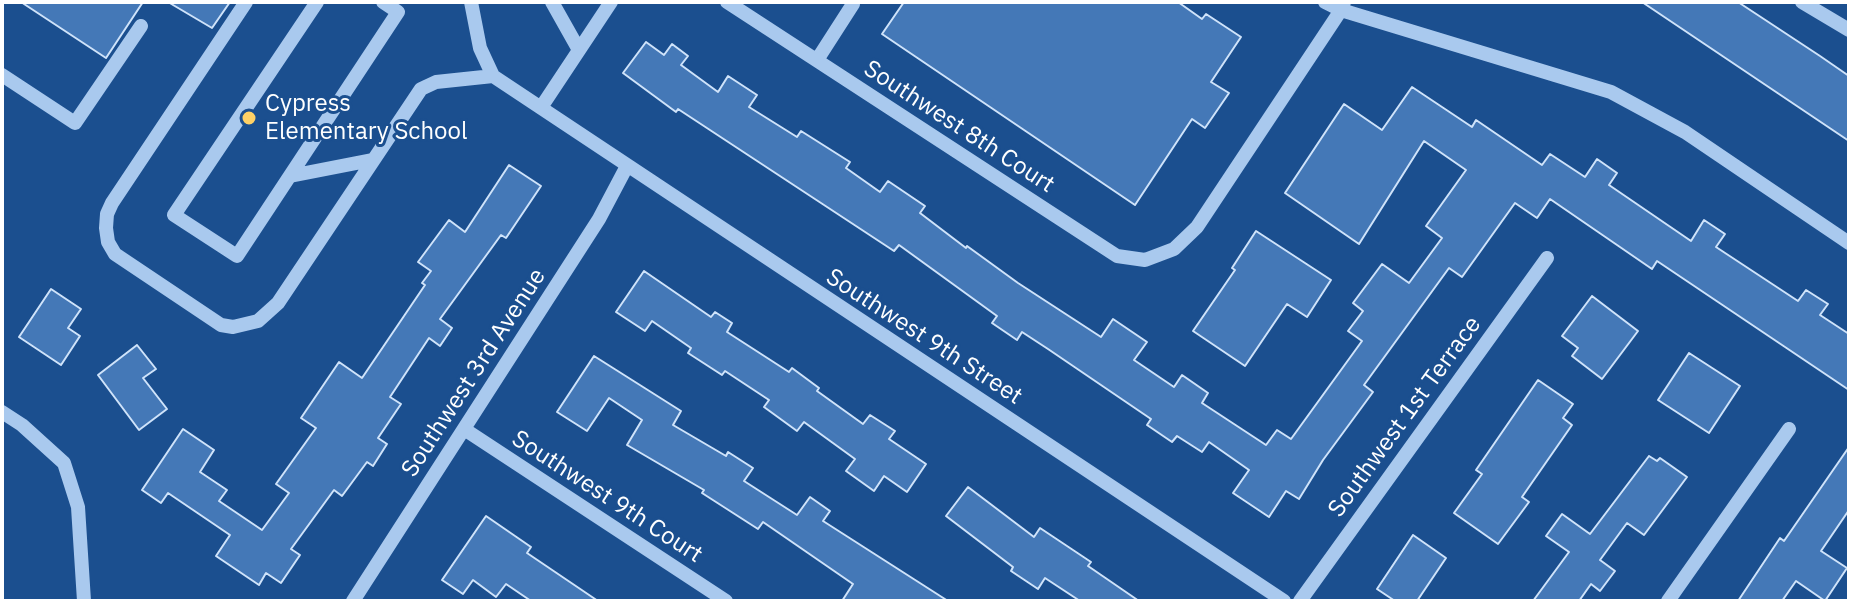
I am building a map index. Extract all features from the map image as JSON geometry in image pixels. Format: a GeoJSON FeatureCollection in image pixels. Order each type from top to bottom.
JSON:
{"type":"FeatureCollection","features":[{"type":"Feature","properties":{"kind":"street"},"geometry":{"type":"LineString","coordinates":[[246,2],[112,203],[106,228],[108,242],[115,254],[221,325],[246,326],[258,321],[278,303],[421,89],[436,82],[493,76],[480,48],[471,2]]}},
{"type":"Feature","properties":{"kind":"street"},"geometry":{"type":"LineString","coordinates":[[317,2],[174,215],[237,256],[398,12],[383,2]]}},
{"type":"Feature","properties":{"kind":"street"},"geometry":{"type":"LineString","coordinates":[[552,2],[579,50]]}},
{"type":"Feature","properties":{"kind":"street"},"geometry":{"type":"LineString","coordinates":[[542,106],[611,2]]}},
{"type":"Feature","properties":{"kind":"street","name":"Southwest 8th Court"},"geometry":{"type":"LineString","coordinates":[[727,2],[1117,256],[1145,260],[1174,249],[1197,227],[1342,6]]}},
{"type":"Feature","properties":{"kind":"street"},"geometry":{"type":"LineString","coordinates":[[1325,2],[1611,92],[1685,132],[1849,243]]}},
{"type":"Feature","properties":{"kind":"street"},"geometry":{"type":"LineString","coordinates":[[1802,2],[1846,22]]}},
{"type":"Feature","properties":{"kind":"street"},"geometry":{"type":"LineString","coordinates":[[817,60],[853,4]]}},
{"type":"Feature","properties":{"kind":"street"},"geometry":{"type":"LineString","coordinates":[[2,75],[75,123],[141,26]]}},
{"type":"Feature","properties":{"kind":"street","name":"Southwest 9th Street"},"geometry":{"type":"LineString","coordinates":[[493,76],[1284,601]]}},
{"type":"Feature","properties":{"kind":"street"},"geometry":{"type":"LineString","coordinates":[[290,176],[372,160]]}},
{"type":"Feature","properties":{"kind":"street","name":"Southwest 3rd Avenue"},"geometry":{"type":"LineString","coordinates":[[353,601],[599,219],[627,166]]}},
{"type":"Feature","properties":{"kind":"street","name":"Southwest 1st Terrace"},"geometry":{"type":"LineString","coordinates":[[1300,601],[1547,258]]}},
{"type":"Feature","properties":{"kind":"street"},"geometry":{"type":"LineString","coordinates":[[2,412],[22,425],[64,463],[78,507],[84,601]]}},
{"type":"Feature","properties":{"kind":"street","name":"Southwest 9th Court"},"geometry":{"type":"LineString","coordinates":[[464,429],[726,601]]}},
{"type":"Feature","properties":{"kind":"street"},"geometry":{"type":"LineString","coordinates":[[1668,601],[1789,429]]}},
{"type":"Feature","properties":{"kind":"building"},"geometry":{"type":"Polygon","coordinates":[[[21,2],[143,2],[106,58],[21,2]]]}},
{"type":"Feature","properties":{"kind":"building"},"geometry":{"type":"Polygon","coordinates":[[[168,2],[230,2],[212,28],[168,2]]]}},
{"type":"Feature","properties":{"kind":"building"},"geometry":{"type":"Polygon","coordinates":[[[904,2],[1178,2],[1202,19],[1206,14],[1241,37],[1211,82],[1229,93],[1205,128],[1192,119],[1135,205],[882,34],[904,2]]]}},
{"type":"Feature","properties":{"kind":"building"},"geometry":{"type":"Polygon","coordinates":[[[1642,2],[1738,2],[1820,56],[1849,76],[1849,141],[1642,2]]]}},
{"type":"Feature","properties":{"kind":"building"},"geometry":{"type":"Polygon","coordinates":[[[646,42],[664,55],[672,44],[688,56],[681,65],[718,92],[728,76],[757,95],[749,107],[797,137],[801,131],[850,162],[846,168],[880,192],[888,181],[925,206],[920,213],[966,248],[1101,337],[1113,319],[1147,342],[1134,360],[1174,387],[1182,375],[1208,393],[1202,403],[1266,445],[1277,430],[1291,439],[1362,341],[1348,331],[1363,311],[1353,303],[1382,264],[1409,283],[1442,238],[1426,226],[1466,170],[1424,141],[1359,244],[1285,193],[1344,104],[1382,130],[1412,87],[1472,127],[1476,120],[1542,165],[1550,154],[1585,177],[1597,159],[1617,173],[1609,185],[1691,241],[1704,220],[1725,234],[1716,247],[1798,301],[1806,290],[1828,304],[1820,315],[1849,334],[1849,390],[1657,261],[1652,269],[1550,199],[1537,218],[1515,203],[1462,277],[1449,268],[1364,385],[1373,392],[1323,460],[1299,499],[1286,491],[1269,517],[1233,493],[1249,470],[1209,442],[1202,452],[1177,436],[1172,442],[1147,425],[1151,419],[1048,349],[1022,332],[1017,340],[992,323],[997,316],[899,245],[894,251],[678,109],[676,112],[623,73],[646,42]]]}},
{"type":"Feature","properties":{"kind":"building"},"geometry":{"type":"Polygon","coordinates":[[[509,165],[541,186],[506,238],[501,235],[440,319],[452,328],[440,346],[429,338],[390,397],[401,404],[378,438],[387,444],[373,466],[367,462],[342,496],[334,490],[291,549],[300,555],[281,583],[266,573],[259,585],[216,556],[230,535],[168,493],[161,503],[142,490],[183,429],[214,450],[200,472],[227,490],[219,501],[262,530],[289,493],[276,484],[316,428],[301,418],[339,362],[362,378],[425,285],[422,283],[431,271],[418,262],[449,220],[465,232],[509,165]]]}},
{"type":"Feature","properties":{"kind":"building"},"geometry":{"type":"Polygon","coordinates":[[[1256,231],[1331,280],[1307,317],[1287,304],[1245,366],[1193,331],[1235,270],[1232,268],[1256,231]]]}},
{"type":"Feature","properties":{"kind":"building"},"geometry":{"type":"Polygon","coordinates":[[[644,271],[711,317],[715,312],[732,323],[727,332],[789,372],[792,368],[819,388],[817,391],[863,424],[870,415],[895,431],[889,439],[926,464],[907,492],[884,476],[874,491],[846,471],[855,459],[804,422],[797,431],[764,407],[769,400],[725,371],[722,375],[688,353],[691,348],[652,321],[645,331],[616,312],[644,271]]]}},
{"type":"Feature","properties":{"kind":"building"},"geometry":{"type":"Polygon","coordinates":[[[51,289],[81,309],[68,328],[80,336],[61,365],[19,337],[51,289]]]}},
{"type":"Feature","properties":{"kind":"building"},"geometry":{"type":"Polygon","coordinates":[[[1592,296],[1638,331],[1602,379],[1572,356],[1578,348],[1562,336],[1592,296]]]}},
{"type":"Feature","properties":{"kind":"building"},"geometry":{"type":"Polygon","coordinates":[[[137,345],[156,369],[143,378],[167,409],[139,430],[98,375],[137,345]]]}},
{"type":"Feature","properties":{"kind":"building"},"geometry":{"type":"Polygon","coordinates":[[[1689,353],[1740,386],[1709,433],[1658,400],[1689,353]]]}},
{"type":"Feature","properties":{"kind":"building"},"geometry":{"type":"Polygon","coordinates":[[[594,356],[681,411],[673,425],[753,468],[744,481],[797,515],[810,497],[830,511],[823,521],[948,601],[842,601],[853,584],[763,522],[758,529],[702,493],[704,490],[627,445],[642,420],[609,398],[587,431],[557,412],[594,356]]]}},
{"type":"Feature","properties":{"kind":"building"},"geometry":{"type":"Polygon","coordinates":[[[1538,380],[1573,404],[1563,418],[1572,425],[1522,497],[1529,502],[1498,544],[1454,513],[1482,474],[1476,470],[1538,380]]]}},
{"type":"Feature","properties":{"kind":"building"},"geometry":{"type":"Polygon","coordinates":[[[1849,447],[1849,510],[1821,551],[1847,568],[1825,601],[1796,581],[1782,601],[1738,601],[1780,538],[1784,541],[1849,447]]]}},
{"type":"Feature","properties":{"kind":"building"},"geometry":{"type":"Polygon","coordinates":[[[1649,456],[1657,461],[1660,458],[1687,477],[1644,535],[1627,523],[1600,560],[1615,571],[1600,591],[1591,584],[1579,601],[1533,601],[1569,552],[1546,536],[1562,514],[1590,534],[1649,456]]]}},
{"type":"Feature","properties":{"kind":"building"},"geometry":{"type":"Polygon","coordinates":[[[968,487],[1034,537],[1040,528],[1091,562],[1088,566],[1139,601],[1080,601],[1045,578],[1038,589],[1011,571],[1013,567],[946,516],[968,487]]]}},
{"type":"Feature","properties":{"kind":"building"},"geometry":{"type":"Polygon","coordinates":[[[486,516],[531,547],[527,553],[598,601],[531,601],[506,584],[496,597],[473,580],[463,594],[442,580],[486,516]]]}},
{"type":"Feature","properties":{"kind":"building"},"geometry":{"type":"Polygon","coordinates":[[[1413,535],[1446,558],[1417,601],[1395,601],[1377,589],[1413,535]]]}},
{"type":"Feature","properties":{"kind":"place","name":"Cypress Elementary School"},"geometry":{"type":"Point","coordinates":[249,118]}}]}
